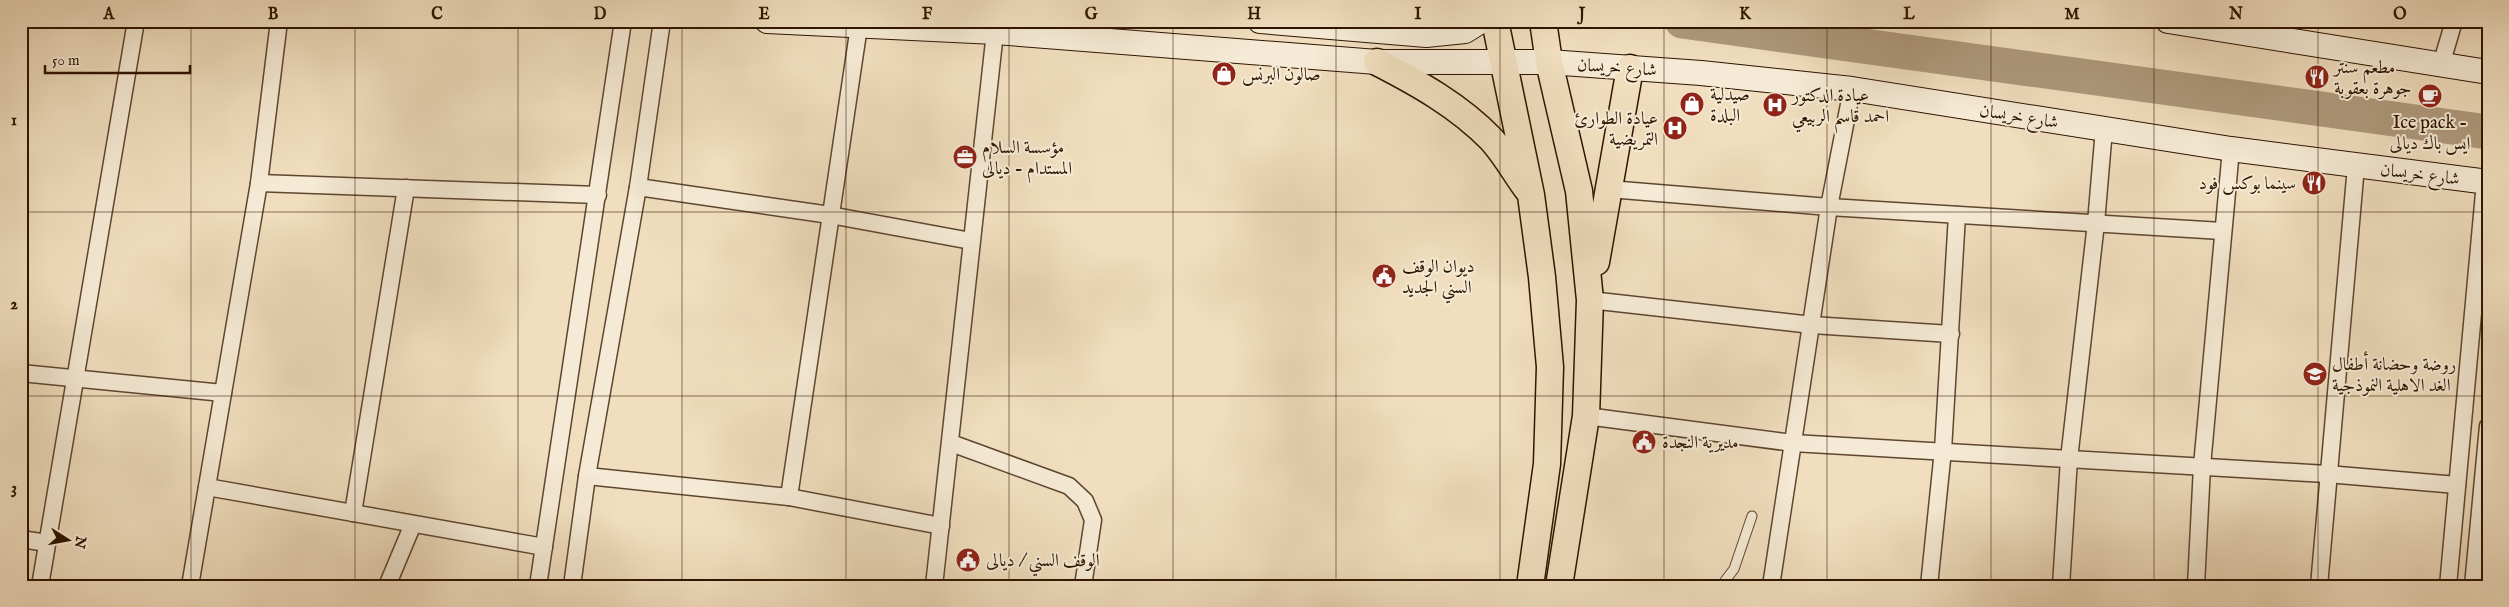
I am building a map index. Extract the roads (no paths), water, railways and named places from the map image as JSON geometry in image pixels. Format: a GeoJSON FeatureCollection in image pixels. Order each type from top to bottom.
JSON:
{"type":"FeatureCollection","features":[{"type":"Feature","properties":{"kind":"main road"},"geometry":{"type":"LineString","coordinates":[[1496,21],[1531,195],[1542,276],[1550,367],[1547,464],[1530,586]]}},
{"type":"Feature","properties":{"kind":"main road"},"geometry":{"type":"LineString","coordinates":[[1530,21],[1549,62]]}},
{"type":"Feature","properties":{"kind":"main road"},"geometry":{"type":"LineString","coordinates":[[1543,21],[1549,62],[1579,191],[1590,300],[1586,416],[1559,586]]}},
{"type":"Feature","properties":{"kind":"main road"},"geometry":{"type":"LineString","coordinates":[[1377,62],[1418,84],[1456,110],[1492,140],[1531,195]]}},
{"type":"Feature","properties":{"kind":"main road"},"geometry":{"type":"LineString","coordinates":[[1590,300],[1630,68]]}},
{"type":"Feature","properties":{"kind":"street"},"geometry":{"type":"LineString","coordinates":[[40,586],[136,21]]}},
{"type":"Feature","properties":{"kind":"street"},"geometry":{"type":"LineString","coordinates":[[190,586],[259,183],[279,21]]}},
{"type":"Feature","properties":{"kind":"street"},"geometry":{"type":"LineString","coordinates":[[538,586],[623,21]]}},
{"type":"Feature","properties":{"kind":"street"},"geometry":{"type":"LineString","coordinates":[[572,586],[587,476],[638,187],[662,21]]}},
{"type":"Feature","properties":{"kind":"street","name":"شارع خريسان"},"geometry":{"type":"LineString","coordinates":[[767,21],[859,26],[996,27],[1377,62],[1549,62],[1701,73],[1852,89],[2231,149],[2486,182]]}},
{"type":"Feature","properties":{"kind":"street"},"geometry":{"type":"LineString","coordinates":[[1260,21],[1426,35],[1465,31],[1481,21]]}},
{"type":"Feature","properties":{"kind":"street"},"geometry":{"type":"LineString","coordinates":[[2168,21],[2488,72]]}},
{"type":"Feature","properties":{"kind":"street"},"geometry":{"type":"LineString","coordinates":[[2441,65],[2454,21]]}},
{"type":"Feature","properties":{"kind":"street"},"geometry":{"type":"LineString","coordinates":[[789,497],[859,26]]}},
{"type":"Feature","properties":{"kind":"street"},"geometry":{"type":"LineString","coordinates":[[934,586],[996,27]]}},
{"type":"Feature","properties":{"kind":"street"},"geometry":{"type":"LineString","coordinates":[[1771,586],[1829,207],[1852,89]]}},
{"type":"Feature","properties":{"kind":"street"},"geometry":{"type":"LineString","coordinates":[[2061,586],[2069,459],[2096,223],[2104,129]]}},
{"type":"Feature","properties":{"kind":"street"},"geometry":{"type":"LineString","coordinates":[[2196,586],[2202,466],[2231,149]]}},
{"type":"Feature","properties":{"kind":"street"},"geometry":{"type":"LineString","coordinates":[[2318,586],[2356,166]]}},
{"type":"Feature","properties":{"kind":"street"},"geometry":{"type":"LineString","coordinates":[[2448,586],[2486,182]]}},
{"type":"Feature","properties":{"kind":"street"},"geometry":{"type":"LineString","coordinates":[[259,183],[598,195]]}},
{"type":"Feature","properties":{"kind":"street"},"geometry":{"type":"LineString","coordinates":[[638,187],[830,215],[971,241]]}},
{"type":"Feature","properties":{"kind":"street"},"geometry":{"type":"LineString","coordinates":[[353,513],[406,188]]}},
{"type":"Feature","properties":{"kind":"street"},"geometry":{"type":"LineString","coordinates":[[1609,189],[1829,207],[2222,231]]}},
{"type":"Feature","properties":{"kind":"street"},"geometry":{"type":"LineString","coordinates":[[1928,586],[1943,450],[1957,215]]}},
{"type":"Feature","properties":{"kind":"street"},"geometry":{"type":"LineString","coordinates":[[1590,300],[1812,325],[1951,334]]}},
{"type":"Feature","properties":{"kind":"street"},"geometry":{"type":"LineString","coordinates":[[21,373],[223,393]]}},
{"type":"Feature","properties":{"kind":"street"},"geometry":{"type":"LineString","coordinates":[[1586,416],[1793,443],[2202,466],[2457,485]]}},
{"type":"Feature","properties":{"kind":"street"},"geometry":{"type":"LineString","coordinates":[[2473,586],[2482,554],[2488,426]]}},
{"type":"Feature","properties":{"kind":"street"},"geometry":{"type":"LineString","coordinates":[[951,444],[1069,486],[1085,501],[1093,520],[1083,586]]}},
{"type":"Feature","properties":{"kind":"street"},"geometry":{"type":"LineString","coordinates":[[587,476],[789,497],[941,526]]}},
{"type":"Feature","properties":{"kind":"street"},"geometry":{"type":"LineString","coordinates":[[207,487],[544,548]]}},
{"type":"Feature","properties":{"kind":"street"},"geometry":{"type":"LineString","coordinates":[[387,586],[413,524]]}},
{"type":"Feature","properties":{"kind":"street"},"geometry":{"type":"LineString","coordinates":[[21,539],[47,543]]}},
{"type":"Feature","properties":{"kind":"street"},"geometry":{"type":"LineString","coordinates":[[2451,552],[2482,554]]}},
{"type":"Feature","properties":{"kind":"lane"},"geometry":{"type":"LineString","coordinates":[[1721,586],[1734,569],[1752,516]]}},
{"type":"Feature","properties":{"kind":"waterway"},"geometry":{"type":"LineString","coordinates":[[1682,21],[2488,132]]}},
{"type":"Feature","properties":{"kind":"place","name":"صالون البرنس"},"geometry":{"type":"Point","coordinates":[1224,74]}},
{"type":"Feature","properties":{"kind":"place","name":"مطعم سنتر جوهرة بعقوبة"},"geometry":{"type":"Point","coordinates":[2317,77]}},
{"type":"Feature","properties":{"kind":"place","name":"Ice pack - ايس باك ديالى"},"geometry":{"type":"Point","coordinates":[2430,96]}},
{"type":"Feature","properties":{"kind":"place","name":"صيدلية البلدة"},"geometry":{"type":"Point","coordinates":[1692,104]}},
{"type":"Feature","properties":{"kind":"place","name":"عيادة الدكتور احمد قاسم الربيعي"},"geometry":{"type":"Point","coordinates":[1775,105]}},
{"type":"Feature","properties":{"kind":"place","name":"عيادة الطوارئ التمريضية"},"geometry":{"type":"Point","coordinates":[1675,128]}},
{"type":"Feature","properties":{"kind":"place","name":"مؤسسة السلام المستدام - ديالى"},"geometry":{"type":"Point","coordinates":[965,157]}},
{"type":"Feature","properties":{"kind":"place","name":"سينما بوكس فود"},"geometry":{"type":"Point","coordinates":[2314,183]}},
{"type":"Feature","properties":{"kind":"place","name":"ديوان الوقف السني الجديد"},"geometry":{"type":"Point","coordinates":[1384,276]}},
{"type":"Feature","properties":{"kind":"place","name":"روضة وحضانة أطفال الغد الاهلية النموذجية"},"geometry":{"type":"Point","coordinates":[2315,374]}},
{"type":"Feature","properties":{"kind":"place","name":"مديرية النجدة"},"geometry":{"type":"Point","coordinates":[1644,442]}},
{"type":"Feature","properties":{"kind":"place","name":"الوقف السني / ديالى"},"geometry":{"type":"Point","coordinates":[968,560]}}]}
